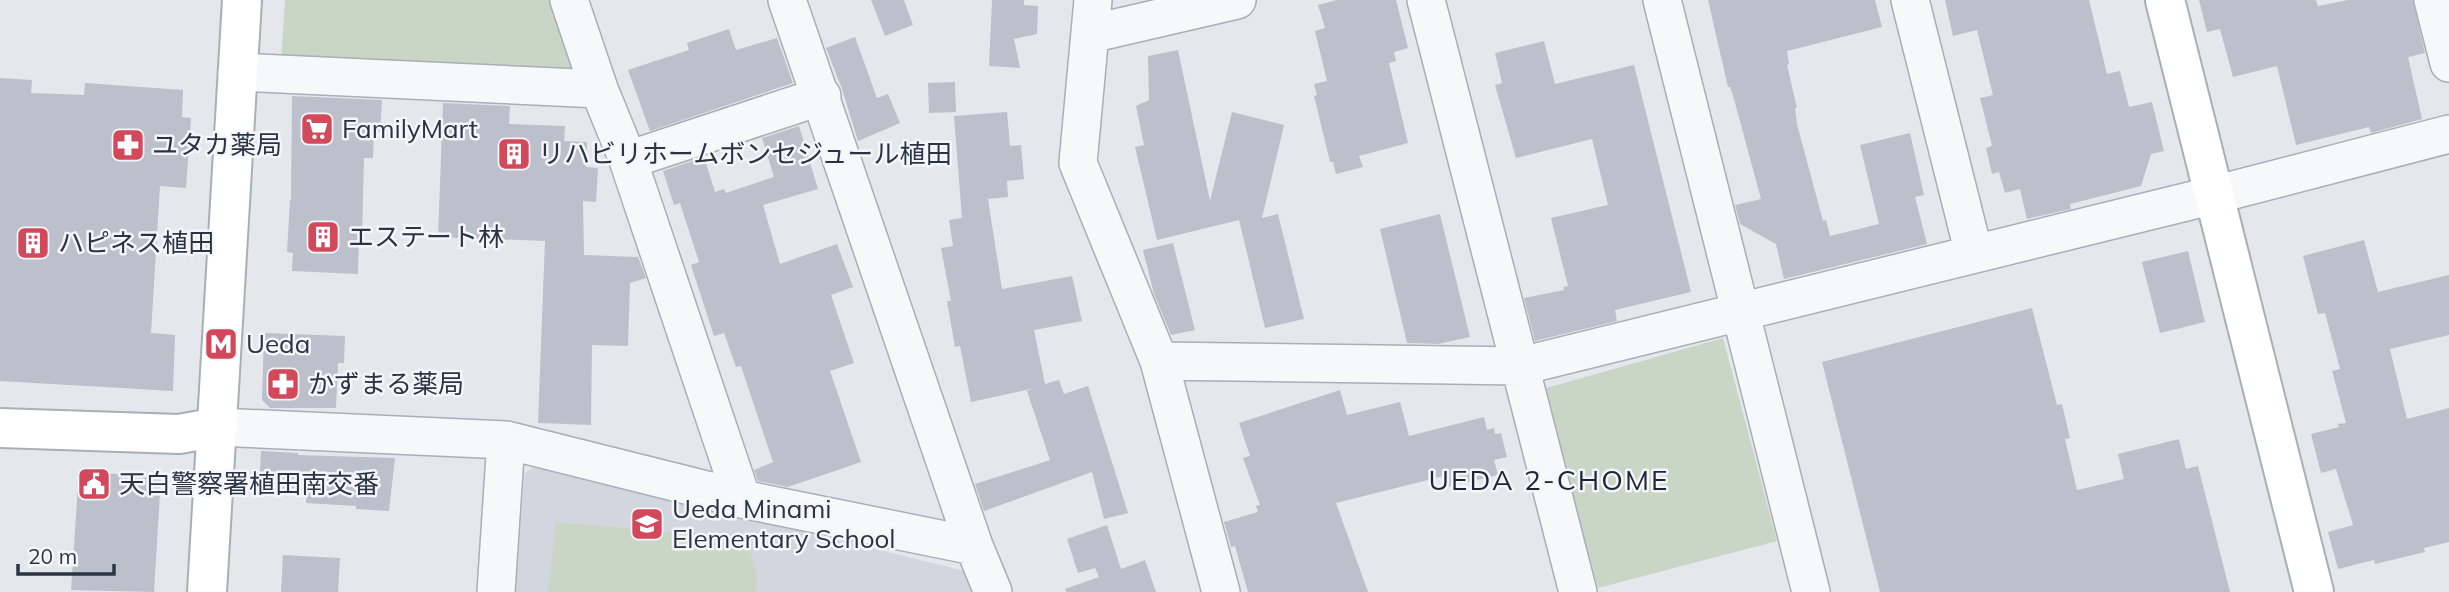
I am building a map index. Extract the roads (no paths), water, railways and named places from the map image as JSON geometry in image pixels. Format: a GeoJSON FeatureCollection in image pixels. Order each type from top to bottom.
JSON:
{"type":"FeatureCollection","features":[{"type":"Feature","properties":{"kind":"street"},"geometry":{"type":"LineString","coordinates":[[207,592],[242,0]]}},
{"type":"Feature","properties":{"kind":"street"},"geometry":{"type":"LineString","coordinates":[[569,0],[599,89],[628,160],[742,499]]}},
{"type":"Feature","properties":{"kind":"street"},"geometry":{"type":"LineString","coordinates":[[787,0],[974,546],[993,592]]}},
{"type":"Feature","properties":{"kind":"street"},"geometry":{"type":"LineString","coordinates":[[1221,592],[1159,361],[1078,163],[1091,17],[1237,0]]}},
{"type":"Feature","properties":{"kind":"street"},"geometry":{"type":"LineString","coordinates":[[1426,0],[1578,592]]}},
{"type":"Feature","properties":{"kind":"street"},"geometry":{"type":"LineString","coordinates":[[1662,0],[1811,592]]}},
{"type":"Feature","properties":{"kind":"street"},"geometry":{"type":"LineString","coordinates":[[1910,0],[1974,254]]}},
{"type":"Feature","properties":{"kind":"street"},"geometry":{"type":"LineString","coordinates":[[2165,0],[2314,592]]}},
{"type":"Feature","properties":{"kind":"street"},"geometry":{"type":"LineString","coordinates":[[2433,0],[2449,63]]}},
{"type":"Feature","properties":{"kind":"street"},"geometry":{"type":"LineString","coordinates":[[237,72],[599,89]]}},
{"type":"Feature","properties":{"kind":"street"},"geometry":{"type":"LineString","coordinates":[[628,160],[821,96]]}},
{"type":"Feature","properties":{"kind":"street"},"geometry":{"type":"LineString","coordinates":[[1159,361],[1521,366],[2214,195],[2449,134]]}},
{"type":"Feature","properties":{"kind":"street"},"geometry":{"type":"LineString","coordinates":[[0,428],[179,434],[218,427],[506,440],[742,499],[974,546]]}},
{"type":"Feature","properties":{"kind":"street"},"geometry":{"type":"LineString","coordinates":[[496,592],[506,440]]}},
{"type":"Feature","properties":{"kind":"place","name":"FamilyMart"},"geometry":{"type":"Point","coordinates":[317,129]}},
{"type":"Feature","properties":{"kind":"place","name":"ユタカ薬局"},"geometry":{"type":"Point","coordinates":[128,145]}},
{"type":"Feature","properties":{"kind":"place","name":"リハビリホームボンセジュール植田"},"geometry":{"type":"Point","coordinates":[514,154]}},
{"type":"Feature","properties":{"kind":"place","name":"エステート林"},"geometry":{"type":"Point","coordinates":[323,237]}},
{"type":"Feature","properties":{"kind":"place","name":"ハピネス植田"},"geometry":{"type":"Point","coordinates":[33,243]}},
{"type":"Feature","properties":{"kind":"place","name":"Ueda"},"geometry":{"type":"Point","coordinates":[221,344]}},
{"type":"Feature","properties":{"kind":"place","name":"かずまる薬局"},"geometry":{"type":"Point","coordinates":[283,384]}},
{"type":"Feature","properties":{"kind":"place","name":"天白警察署植田南交番"},"geometry":{"type":"Point","coordinates":[94,484]}},
{"type":"Feature","properties":{"kind":"place","name":"Ueda Minami Elementary School"},"geometry":{"type":"Point","coordinates":[647,524]}},
{"type":"Feature","properties":{"kind":"district","name":"UEDA 2-CHOME"},"geometry":{"type":"Point","coordinates":[1549,480]}}]}
